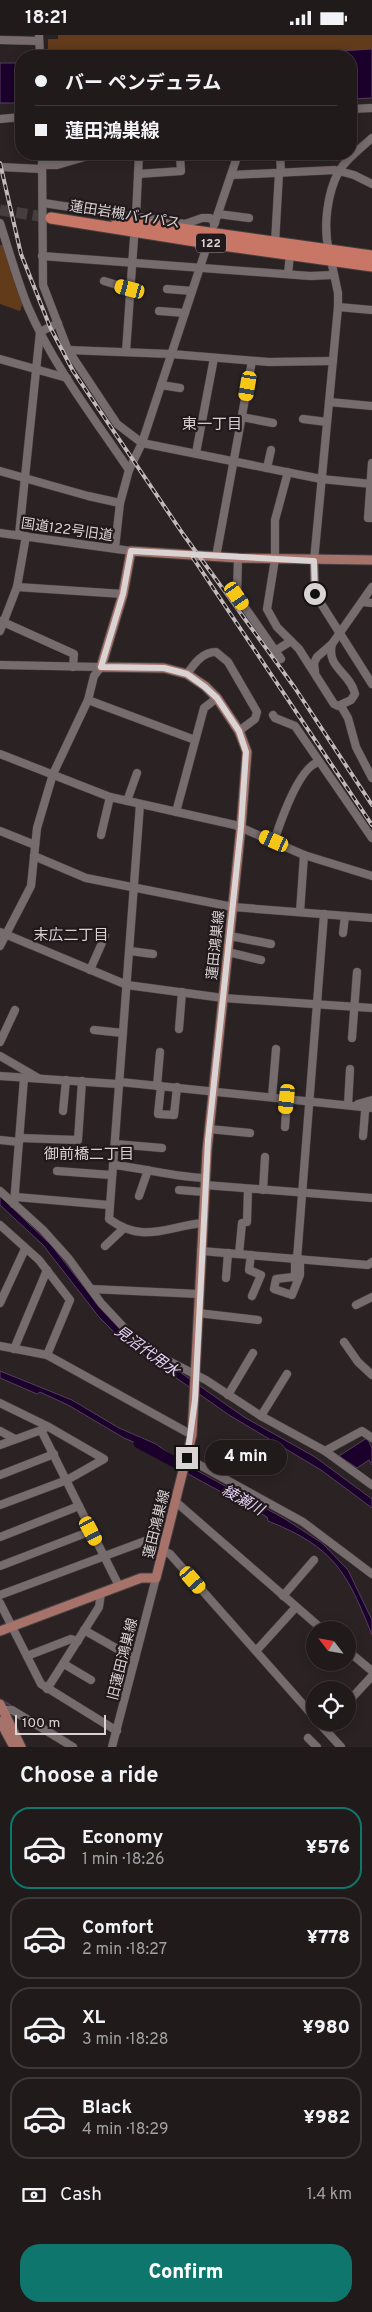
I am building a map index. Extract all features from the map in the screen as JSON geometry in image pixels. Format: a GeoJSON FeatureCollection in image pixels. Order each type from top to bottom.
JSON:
{"type":"FeatureCollection","features":[{"type":"Feature","properties":{"kind":"highway","name":"蓮田岩槻バイパス"},"geometry":{"type":"LineString","coordinates":[[48,211],[275,243],[372,266]]}},
{"type":"Feature","properties":{"kind":"highway","name":"蓮田岩槻バイパス"},"geometry":{"type":"LineString","coordinates":[[211,233],[290,254],[372,256]]}},
{"type":"Feature","properties":{"kind":"main road"},"geometry":{"type":"LineString","coordinates":[[101,667],[123,594],[131,551],[314,561],[372,560]]}},
{"type":"Feature","properties":{"kind":"main road","name":"蓮田鴻巣線"},"geometry":{"type":"LineString","coordinates":[[0,1631],[120,1586],[148,1577],[156,1578],[192,1435],[202,1223],[209,1129],[241,827],[246,752],[239,731],[217,698],[187,674],[164,668],[101,667]]}},
{"type":"Feature","properties":{"kind":"main road"},"geometry":{"type":"LineString","coordinates":[[2,1707],[21,1747]]}},
{"type":"Feature","properties":{"kind":"main road"},"geometry":{"type":"LineString","coordinates":[[0,1721],[14,1747]]}},
{"type":"Feature","properties":{"kind":"street"},"geometry":{"type":"LineString","coordinates":[[1,39],[39,41]]}},
{"type":"Feature","properties":{"kind":"street"},"geometry":{"type":"LineString","coordinates":[[357,109],[372,108]]}},
{"type":"Feature","properties":{"kind":"street"},"geometry":{"type":"LineString","coordinates":[[0,119],[15,118]]}},
{"type":"Feature","properties":{"kind":"street"},"geometry":{"type":"LineString","coordinates":[[357,153],[372,138]]}},
{"type":"Feature","properties":{"kind":"street"},"geometry":{"type":"LineString","coordinates":[[42,160],[48,211],[42,256],[43,285],[68,350],[117,424],[142,443],[321,479],[371,484]]}},
{"type":"Feature","properties":{"kind":"street"},"geometry":{"type":"LineString","coordinates":[[0,167],[42,167],[74,160]]}},
{"type":"Feature","properties":{"kind":"street"},"geometry":{"type":"LineString","coordinates":[[136,216],[139,160]]}},
{"type":"Feature","properties":{"kind":"street"},"geometry":{"type":"LineString","coordinates":[[138,175],[181,171],[180,160]]}},
{"type":"Feature","properties":{"kind":"street"},"geometry":{"type":"LineString","coordinates":[[115,549],[120,503],[128,471],[142,443],[236,160]]}},
{"type":"Feature","properties":{"kind":"street"},"geometry":{"type":"LineString","coordinates":[[275,243],[280,160]]}},
{"type":"Feature","properties":{"kind":"street"},"geometry":{"type":"LineString","coordinates":[[350,160],[340,170],[328,208],[326,240],[338,293],[338,307],[314,561],[315,594],[333,624],[341,632],[372,684]]}},
{"type":"Feature","properties":{"kind":"street"},"geometry":{"type":"LineString","coordinates":[[232,175],[340,170],[372,184]]}},
{"type":"Feature","properties":{"kind":"street"},"geometry":{"type":"LineString","coordinates":[[48,211],[136,216],[185,224],[202,218],[210,218],[211,233]]}},
{"type":"Feature","properties":{"kind":"street"},"geometry":{"type":"LineString","coordinates":[[218,214],[249,218]]}},
{"type":"Feature","properties":{"kind":"street"},"geometry":{"type":"LineString","coordinates":[[0,223],[28,307],[40,332],[67,378],[128,471]]}},
{"type":"Feature","properties":{"kind":"street"},"geometry":{"type":"LineString","coordinates":[[126,353],[134,238]]}},
{"type":"Feature","properties":{"kind":"street"},"geometry":{"type":"LineString","coordinates":[[288,274],[290,254]]}},
{"type":"Feature","properties":{"kind":"street"},"geometry":{"type":"LineString","coordinates":[[42,256],[288,274],[333,275]]}},
{"type":"Feature","properties":{"kind":"street"},"geometry":{"type":"LineString","coordinates":[[104,281],[130,289]]}},
{"type":"Feature","properties":{"kind":"street"},"geometry":{"type":"LineString","coordinates":[[167,289],[192,291]]}},
{"type":"Feature","properties":{"kind":"street"},"geometry":{"type":"LineString","coordinates":[[338,307],[372,310]]}},
{"type":"Feature","properties":{"kind":"street"},"geometry":{"type":"LineString","coordinates":[[160,311],[185,313]]}},
{"type":"Feature","properties":{"kind":"street"},"geometry":{"type":"LineString","coordinates":[[40,332],[58,323]]}},
{"type":"Feature","properties":{"kind":"street"},"geometry":{"type":"LineString","coordinates":[[0,631],[2,621],[17,587],[23,536],[25,478],[40,332]]}},
{"type":"Feature","properties":{"kind":"street"},"geometry":{"type":"LineString","coordinates":[[68,350],[171,354],[252,361],[333,361]]}},
{"type":"Feature","properties":{"kind":"street"},"geometry":{"type":"LineString","coordinates":[[196,453],[214,358]]}},
{"type":"Feature","properties":{"kind":"street"},"geometry":{"type":"LineString","coordinates":[[0,359],[67,378]]}},
{"type":"Feature","properties":{"kind":"street"},"geometry":{"type":"LineString","coordinates":[[216,557],[252,361]]}},
{"type":"Feature","properties":{"kind":"street"},"geometry":{"type":"LineString","coordinates":[[161,385],[180,388]]}},
{"type":"Feature","properties":{"kind":"street"},"geometry":{"type":"LineString","coordinates":[[329,402],[372,407]]}},
{"type":"Feature","properties":{"kind":"street"},"geometry":{"type":"LineString","coordinates":[[242,417],[273,423]]}},
{"type":"Feature","properties":{"kind":"street"},"geometry":{"type":"LineString","coordinates":[[303,419],[327,422]]}},
{"type":"Feature","properties":{"kind":"street"},"geometry":{"type":"LineString","coordinates":[[267,468],[270,450]]}},
{"type":"Feature","properties":{"kind":"street"},"geometry":{"type":"LineString","coordinates":[[372,463],[368,518],[372,518]]}},
{"type":"Feature","properties":{"kind":"street"},"geometry":{"type":"LineString","coordinates":[[0,471],[120,503]]}},
{"type":"Feature","properties":{"kind":"street"},"geometry":{"type":"LineString","coordinates":[[288,472],[275,521],[275,559],[267,609],[277,627],[291,641],[315,673],[334,704],[341,706],[348,718],[356,747],[372,778]]}},
{"type":"Feature","properties":{"kind":"street","name":"国道122号旧道"},"geometry":{"type":"LineString","coordinates":[[0,533],[131,551]]}},
{"type":"Feature","properties":{"kind":"street"},"geometry":{"type":"LineString","coordinates":[[238,558],[237,596],[281,659]]}},
{"type":"Feature","properties":{"kind":"street"},"geometry":{"type":"LineString","coordinates":[[17,587],[123,594]]}},
{"type":"Feature","properties":{"kind":"street"},"geometry":{"type":"LineString","coordinates":[[315,673],[314,663],[332,644],[372,587]]}},
{"type":"Feature","properties":{"kind":"street"},"geometry":{"type":"LineString","coordinates":[[362,602],[372,603]]}},
{"type":"Feature","properties":{"kind":"street"},"geometry":{"type":"LineString","coordinates":[[2,621],[74,654],[72,667]]}},
{"type":"Feature","properties":{"kind":"street"},"geometry":{"type":"LineString","coordinates":[[275,651],[291,641]]}},
{"type":"Feature","properties":{"kind":"street"},"geometry":{"type":"LineString","coordinates":[[332,644],[330,657],[345,675],[355,694],[354,698],[341,706]]}},
{"type":"Feature","properties":{"kind":"street"},"geometry":{"type":"LineString","coordinates":[[187,674],[195,662],[207,654],[216,652],[225,659],[257,712],[255,719],[239,731]]}},
{"type":"Feature","properties":{"kind":"street"},"geometry":{"type":"LineString","coordinates":[[314,663],[326,661],[336,666]]}},
{"type":"Feature","properties":{"kind":"street"},"geometry":{"type":"LineString","coordinates":[[0,665],[101,667]]}},
{"type":"Feature","properties":{"kind":"street"},"geometry":{"type":"LineString","coordinates":[[0,946],[3,933],[31,886],[42,809],[53,774],[88,700],[94,676],[101,667]]}},
{"type":"Feature","properties":{"kind":"street"},"geometry":{"type":"LineString","coordinates":[[176,812],[204,708],[217,698]]}},
{"type":"Feature","properties":{"kind":"street"},"geometry":{"type":"LineString","coordinates":[[88,700],[195,740]]}},
{"type":"Feature","properties":{"kind":"street"},"geometry":{"type":"LineString","coordinates":[[273,715],[275,718],[295,726],[372,838]]}},
{"type":"Feature","properties":{"kind":"street"},"geometry":{"type":"LineString","coordinates":[[0,754],[110,797],[241,827],[304,855],[372,876]]}},
{"type":"Feature","properties":{"kind":"street"},"geometry":{"type":"LineString","coordinates":[[274,841],[288,799],[310,767],[319,763]]}},
{"type":"Feature","properties":{"kind":"street"},"geometry":{"type":"LineString","coordinates":[[127,801],[137,773]]}},
{"type":"Feature","properties":{"kind":"street"},"geometry":{"type":"LineString","coordinates":[[101,835],[110,797]]}},
{"type":"Feature","properties":{"kind":"street"},"geometry":{"type":"LineString","coordinates":[[140,804],[124,1033],[108,1219],[123,1229],[160,1231],[202,1223]]}},
{"type":"Feature","properties":{"kind":"street"},"geometry":{"type":"LineString","coordinates":[[0,831],[36,845]]}},
{"type":"Feature","properties":{"kind":"street"},"geometry":{"type":"LineString","coordinates":[[300,912],[304,855]]}},
{"type":"Feature","properties":{"kind":"street"},"geometry":{"type":"LineString","coordinates":[[34,856],[86,878],[233,907],[372,918]]}},
{"type":"Feature","properties":{"kind":"street"},"geometry":{"type":"LineString","coordinates":[[297,1259],[300,1275],[292,1295],[274,1289],[276,1279],[293,1277],[297,1259],[324,914]]}},
{"type":"Feature","properties":{"kind":"street"},"geometry":{"type":"LineString","coordinates":[[343,933],[345,916]]}},
{"type":"Feature","properties":{"kind":"street"},"geometry":{"type":"LineString","coordinates":[[3,933],[127,985],[223,998],[372,1008]]}},
{"type":"Feature","properties":{"kind":"street"},"geometry":{"type":"LineString","coordinates":[[230,935],[271,944]]}},
{"type":"Feature","properties":{"kind":"street"},"geometry":{"type":"LineString","coordinates":[[90,970],[105,936]]}},
{"type":"Feature","properties":{"kind":"street"},"geometry":{"type":"LineString","coordinates":[[130,951],[153,954]]}},
{"type":"Feature","properties":{"kind":"street"},"geometry":{"type":"LineString","coordinates":[[228,952],[261,960]]}},
{"type":"Feature","properties":{"kind":"street"},"geometry":{"type":"LineString","coordinates":[[352,1038],[357,972]]}},
{"type":"Feature","properties":{"kind":"street"},"geometry":{"type":"LineString","coordinates":[[179,1029],[182,992]]}},
{"type":"Feature","properties":{"kind":"street"},"geometry":{"type":"LineString","coordinates":[[0,1042],[15,1010]]}},
{"type":"Feature","properties":{"kind":"street"},"geometry":{"type":"LineString","coordinates":[[94,1030],[124,1033]]}},
{"type":"Feature","properties":{"kind":"street"},"geometry":{"type":"LineString","coordinates":[[272,1097],[276,1049]]}},
{"type":"Feature","properties":{"kind":"street"},"geometry":{"type":"LineString","coordinates":[[160,1052],[158,1114],[174,1115],[177,1087]]}},
{"type":"Feature","properties":{"kind":"street"},"geometry":{"type":"LineString","coordinates":[[0,1056],[40,1079]]}},
{"type":"Feature","properties":{"kind":"street"},"geometry":{"type":"LineString","coordinates":[[350,1069],[350,1105]]}},
{"type":"Feature","properties":{"kind":"street"},"geometry":{"type":"LineString","coordinates":[[0,1076],[117,1084],[120,1082],[350,1105],[370,1112],[364,1136]]}},
{"type":"Feature","properties":{"kind":"street"},"geometry":{"type":"LineString","coordinates":[[15,1201],[24,1078]]}},
{"type":"Feature","properties":{"kind":"street"},"geometry":{"type":"LineString","coordinates":[[63,1111],[66,1080]]}},
{"type":"Feature","properties":{"kind":"street"},"geometry":{"type":"LineString","coordinates":[[0,1141],[78,1140],[82,1081]]}},
{"type":"Feature","properties":{"kind":"street"},"geometry":{"type":"LineString","coordinates":[[284,1127],[287,1099]]}},
{"type":"Feature","properties":{"kind":"street"},"geometry":{"type":"LineString","coordinates":[[350,1105],[372,1100]]}},
{"type":"Feature","properties":{"kind":"street"},"geometry":{"type":"LineString","coordinates":[[209,1129],[250,1133]]}},
{"type":"Feature","properties":{"kind":"street"},"geometry":{"type":"LineString","coordinates":[[115,1144],[162,1148]]}},
{"type":"Feature","properties":{"kind":"street"},"geometry":{"type":"LineString","coordinates":[[263,1190],[266,1157]]}},
{"type":"Feature","properties":{"kind":"street"},"geometry":{"type":"LineString","coordinates":[[113,1165],[135,1167],[187,1178],[205,1185],[372,1198]]}},
{"type":"Feature","properties":{"kind":"street"},"geometry":{"type":"LineString","coordinates":[[57,1171],[111,1175]]}},
{"type":"Feature","properties":{"kind":"street"},"geometry":{"type":"LineString","coordinates":[[139,1196],[148,1171]]}},
{"type":"Feature","properties":{"kind":"street"},"geometry":{"type":"LineString","coordinates":[[179,1190],[205,1185]]}},
{"type":"Feature","properties":{"kind":"street"},"geometry":{"type":"LineString","coordinates":[[239,1254],[248,1189]]}},
{"type":"Feature","properties":{"kind":"street"},"geometry":{"type":"LineString","coordinates":[[0,1191],[15,1201],[43,1230],[69,1259],[101,1303],[130,1334],[161,1357],[196,1375],[261,1416],[325,1451],[372,1485]]}},
{"type":"Feature","properties":{"kind":"street"},"geometry":{"type":"LineString","coordinates":[[15,1201],[109,1205]]}},
{"type":"Feature","properties":{"kind":"street"},"geometry":{"type":"LineString","coordinates":[[0,1225],[47,1271],[70,1302],[47,1355]]}},
{"type":"Feature","properties":{"kind":"street"},"geometry":{"type":"LineString","coordinates":[[105,1246],[123,1229]]}},
{"type":"Feature","properties":{"kind":"street"},"geometry":{"type":"LineString","coordinates":[[0,1303],[25,1249]]}},
{"type":"Feature","properties":{"kind":"street"},"geometry":{"type":"LineString","coordinates":[[201,1251],[368,1265],[372,1262]]}},
{"type":"Feature","properties":{"kind":"street"},"geometry":{"type":"LineString","coordinates":[[226,1278],[228,1253]]}},
{"type":"Feature","properties":{"kind":"street"},"geometry":{"type":"LineString","coordinates":[[251,1255],[249,1271],[261,1275],[252,1296]]}},
{"type":"Feature","properties":{"kind":"street"},"geometry":{"type":"LineString","coordinates":[[14,1349],[47,1271]]}},
{"type":"Feature","properties":{"kind":"street"},"geometry":{"type":"LineString","coordinates":[[91,1289],[199,1294]]}},
{"type":"Feature","properties":{"kind":"street"},"geometry":{"type":"LineString","coordinates":[[356,1305],[372,1297]]}},
{"type":"Feature","properties":{"kind":"street"},"geometry":{"type":"LineString","coordinates":[[198,1313],[258,1320]]}},
{"type":"Feature","properties":{"kind":"street"},"geometry":{"type":"LineString","coordinates":[[344,1342],[358,1362],[372,1375]]}},
{"type":"Feature","properties":{"kind":"street"},"geometry":{"type":"LineString","coordinates":[[0,1346],[47,1355],[192,1435]]}},
{"type":"Feature","properties":{"kind":"street"},"geometry":{"type":"LineString","coordinates":[[228,1395],[253,1353]]}},
{"type":"Feature","properties":{"kind":"street"},"geometry":{"type":"LineString","coordinates":[[261,1416],[287,1373]]}},
{"type":"Feature","properties":{"kind":"street"},"geometry":{"type":"LineString","coordinates":[[0,1403],[104,1459],[67,1480],[0,1505]]}},
{"type":"Feature","properties":{"kind":"street"},"geometry":{"type":"LineString","coordinates":[[0,1445],[44,1428]]}},
{"type":"Feature","properties":{"kind":"street"},"geometry":{"type":"LineString","coordinates":[[44,1428],[54,1454],[91,1531],[120,1586]]}},
{"type":"Feature","properties":{"kind":"street"},"geometry":{"type":"LineString","coordinates":[[0,1431],[15,1439]]}},
{"type":"Feature","properties":{"kind":"street"},"geometry":{"type":"LineString","coordinates":[[325,1451],[362,1431],[372,1437]]}},
{"type":"Feature","properties":{"kind":"street"},"geometry":{"type":"LineString","coordinates":[[0,1475],[54,1454]]}},
{"type":"Feature","properties":{"kind":"street"},"geometry":{"type":"LineString","coordinates":[[187,1459],[303,1521],[372,1574]]}},
{"type":"Feature","properties":{"kind":"street"},"geometry":{"type":"LineString","coordinates":[[176,1502],[312,1621]]}},
{"type":"Feature","properties":{"kind":"street"},"geometry":{"type":"LineString","coordinates":[[0,1537],[80,1506]]}},
{"type":"Feature","properties":{"kind":"street"},"geometry":{"type":"LineString","coordinates":[[0,1566],[91,1531]]}},
{"type":"Feature","properties":{"kind":"street"},"geometry":{"type":"LineString","coordinates":[[0,1595],[145,1541]]}},
{"type":"Feature","properties":{"kind":"street"},"geometry":{"type":"LineString","coordinates":[[163,1551],[170,1554],[306,1708]]}},
{"type":"Feature","properties":{"kind":"street"},"geometry":{"type":"LineString","coordinates":[[283,1596],[314,1560]]}},
{"type":"Feature","properties":{"kind":"street","name":"旧蓮田鴻巣線"},"geometry":{"type":"LineString","coordinates":[[112,1747],[156,1578]]}},
{"type":"Feature","properties":{"kind":"street"},"geometry":{"type":"LineString","coordinates":[[47,1689],[99,1607],[102,1593]]}},
{"type":"Feature","properties":{"kind":"street"},"geometry":{"type":"LineString","coordinates":[[0,1603],[41,1684],[117,1731]]}},
{"type":"Feature","properties":{"kind":"street"},"geometry":{"type":"LineString","coordinates":[[256,1651],[296,1607]]}},
{"type":"Feature","properties":{"kind":"street"},"geometry":{"type":"LineString","coordinates":[[84,1630],[135,1659]]}},
{"type":"Feature","properties":{"kind":"street"},"geometry":{"type":"LineString","coordinates":[[27,1657],[71,1639],[78,1641]]}},
{"type":"Feature","properties":{"kind":"street"},"geometry":{"type":"LineString","coordinates":[[356,1658],[372,1671]]}},
{"type":"Feature","properties":{"kind":"street"},"geometry":{"type":"LineString","coordinates":[[64,1664],[91,1680]]}},
{"type":"Feature","properties":{"kind":"street"},"geometry":{"type":"LineString","coordinates":[[356,1693],[372,1676]]}},
{"type":"Feature","properties":{"kind":"street"},"geometry":{"type":"LineString","coordinates":[[2,1707],[12,1710],[73,1747]]}},
{"type":"Feature","properties":{"kind":"street"},"geometry":{"type":"LineString","coordinates":[[329,1731],[341,1747]]}},
{"type":"Feature","properties":{"kind":"street"},"geometry":{"type":"LineString","coordinates":[[308,1738],[317,1747]]}},
{"type":"Feature","properties":{"kind":"shaded area"},"geometry":{"type":"Polygon","coordinates":[[[58,35],[372,35],[372,49],[48,50],[48,39],[58,39],[58,35]]]}},
{"type":"Feature","properties":{"kind":"shaded area"},"geometry":{"type":"Polygon","coordinates":[[[0,245],[4,245],[24,300],[20,311],[0,304],[0,245]]]}},
{"type":"Feature","properties":{"kind":"water"},"geometry":{"type":"Polygon","coordinates":[[[372,49],[372,98],[357,99],[356,50],[372,49]]]}},
{"type":"Feature","properties":{"kind":"water"},"geometry":{"type":"Polygon","coordinates":[[[0,63],[15,63],[15,103],[0,103],[0,63]]]}},
{"type":"Feature","properties":{"kind":"water","name":"見沼代用水"},"geometry":{"type":"Polygon","coordinates":[[[0,1196],[52,1246],[102,1310],[127,1335],[244,1417],[315,1457],[372,1499],[372,1508],[321,1470],[229,1415],[121,1339],[99,1317],[43,1245],[0,1205],[0,1196]]]}},
{"type":"Feature","properties":{"kind":"water"},"geometry":{"type":"Polygon","coordinates":[[[0,1371],[72,1400],[119,1428],[156,1444],[176,1459],[285,1519],[322,1543],[348,1570],[372,1620],[372,1635],[346,1578],[323,1552],[309,1541],[268,1521],[267,1517],[190,1475],[159,1453],[124,1438],[68,1405],[40,1392],[37,1394],[0,1378],[0,1371]]]}},
{"type":"Feature","properties":{"kind":"water"},"geometry":{"type":"Polygon","coordinates":[[[367,1438],[372,1448],[372,1465],[369,1460],[357,1468],[339,1456],[367,1438]]]}},
{"type":"Feature","properties":{"kind":"waterway","name":"綾瀬川"},"geometry":{"type":"LineString","coordinates":[[139,1443],[182,1466]]}},
{"type":"Feature","properties":{"kind":"waterway"},"geometry":{"type":"LineString","coordinates":[[5,1702],[13,1707]]}},
{"type":"Feature","properties":{"kind":"waterway"},"geometry":{"type":"LineString","coordinates":[[35,1719],[69,1740]]}},
{"type":"Feature","properties":{"kind":"tunnel"},"geometry":{"type":"LineString","coordinates":[[0,210],[51,218]]}},
{"type":"Feature","properties":{"kind":"railway"},"geometry":{"type":"LineString","coordinates":[[0,163],[21,254],[50,327],[73,371],[183,534],[295,688],[372,805]]}},
{"type":"Feature","properties":{"kind":"railway"},"geometry":{"type":"LineString","coordinates":[[193,558],[372,825]]}},
{"type":"Feature","properties":{"kind":"district","name":"東一丁目"},"geometry":{"type":"Point","coordinates":[212,424]}},
{"type":"Feature","properties":{"kind":"district","name":"末広二丁目"},"geometry":{"type":"Point","coordinates":[71,935]}},
{"type":"Feature","properties":{"kind":"district","name":"御前橋二丁目"},"geometry":{"type":"Point","coordinates":[89,1154]}},
{"type":"Feature","properties":{"kind":"route"},"geometry":{"type":"LineString","coordinates":[[187,1458],[192,1435],[195,1400],[208,1140],[241,827],[246,752],[243,738],[217,698],[187,674],[155,667],[101,667],[123,594],[131,551],[314,561],[315,594]]}}]}
